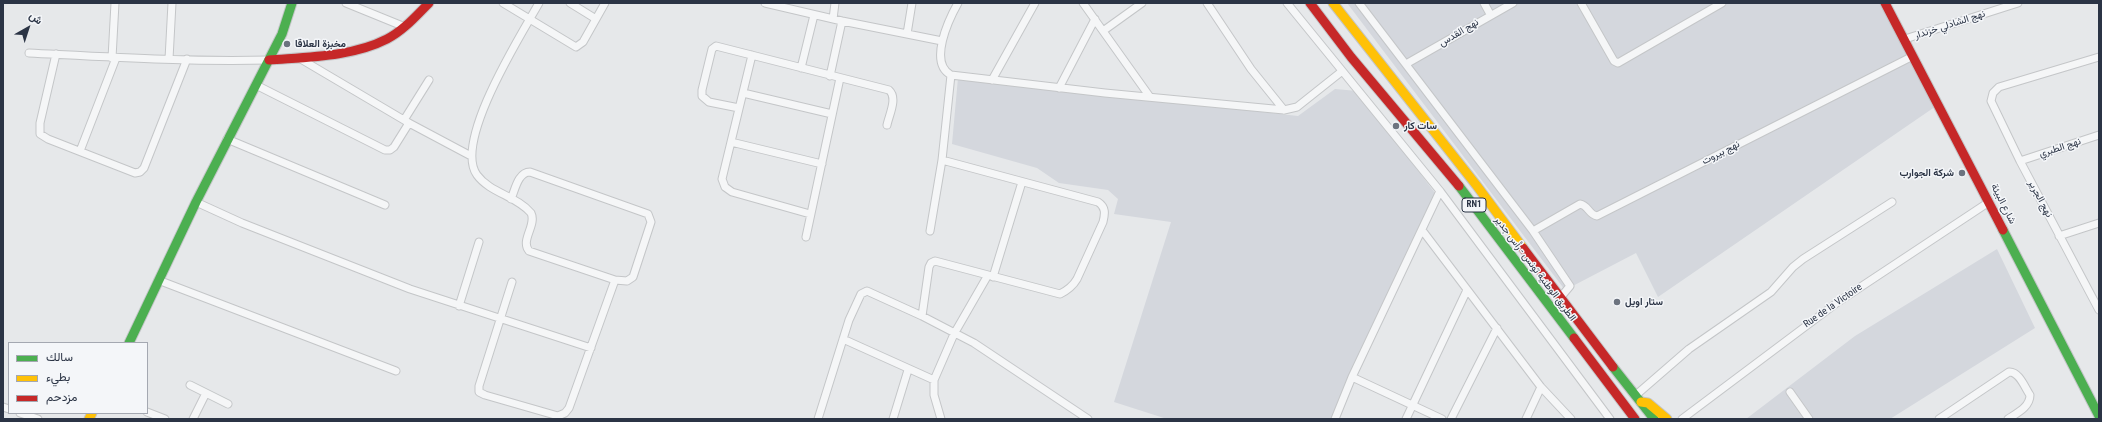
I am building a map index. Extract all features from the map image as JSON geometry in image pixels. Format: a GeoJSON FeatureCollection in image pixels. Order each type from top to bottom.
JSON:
{"type":"FeatureCollection","features":[{"type":"Feature","properties":{"kind":"main road"},"geometry":{"type":"LineString","coordinates":[[129,342],[196,202],[282,34],[292,3]]}},
{"type":"Feature","properties":{"kind":"main road"},"geometry":{"type":"LineString","coordinates":[[269,60],[299,58],[372,45],[386,39],[404,27],[429,3]]}},
{"type":"Feature","properties":{"kind":"main road","name":"الطريق الوطنية تونس - رأس جدير"},"geometry":{"type":"LineString","coordinates":[[1310,3],[1467,196],[1632,417]]}},
{"type":"Feature","properties":{"kind":"main road","name":"الطريق الوطنية تونس - رأس جدير"},"geometry":{"type":"LineString","coordinates":[[1333,3],[1477,186],[1560,298],[1654,419]]}},
{"type":"Feature","properties":{"kind":"main road","name":"شارع البيئة"},"geometry":{"type":"LineString","coordinates":[[1885,3],[2099,416]]}},
{"type":"Feature","properties":{"kind":"main road"},"geometry":{"type":"LineString","coordinates":[[1638,398],[1666,419]]}},
{"type":"Feature","properties":{"kind":"street"},"geometry":{"type":"LineString","coordinates":[[80,151],[114,58],[115,3]]}},
{"type":"Feature","properties":{"kind":"street"},"geometry":{"type":"LineString","coordinates":[[169,59],[172,3]]}},
{"type":"Feature","properties":{"kind":"street"},"geometry":{"type":"LineString","coordinates":[[346,3],[404,27]]}},
{"type":"Feature","properties":{"kind":"street"},"geometry":{"type":"LineString","coordinates":[[502,3],[529,21],[576,47],[583,42],[605,3]]}},
{"type":"Feature","properties":{"kind":"street"},"geometry":{"type":"LineString","coordinates":[[510,199],[521,176],[530,172],[648,214],[651,222],[634,275],[629,281],[615,280],[529,251],[526,244],[533,216],[526,208],[510,199],[481,180],[473,170],[471,156],[492,86],[539,3]]}},
{"type":"Feature","properties":{"kind":"street"},"geometry":{"type":"LineString","coordinates":[[570,3],[596,19]]}},
{"type":"Feature","properties":{"kind":"street"},"geometry":{"type":"LineString","coordinates":[[765,3],[814,15],[942,41]]}},
{"type":"Feature","properties":{"kind":"street"},"geometry":{"type":"LineString","coordinates":[[833,19],[835,3]]}},
{"type":"Feature","properties":{"kind":"street"},"geometry":{"type":"LineString","coordinates":[[908,34],[912,3]]}},
{"type":"Feature","properties":{"kind":"street"},"geometry":{"type":"LineString","coordinates":[[958,3],[942,41],[943,66],[946,72],[951,75],[1059,88],[1284,110],[1297,107],[1342,72]]}},
{"type":"Feature","properties":{"kind":"street"},"geometry":{"type":"LineString","coordinates":[[992,80],[1035,3]]}},
{"type":"Feature","properties":{"kind":"street"},"geometry":{"type":"LineString","coordinates":[[1083,3],[1150,97]]}},
{"type":"Feature","properties":{"kind":"street"},"geometry":{"type":"LineString","coordinates":[[1103,31],[1142,3]]}},
{"type":"Feature","properties":{"kind":"street"},"geometry":{"type":"LineString","coordinates":[[1207,3],[1251,69],[1284,110]]}},
{"type":"Feature","properties":{"kind":"street"},"geometry":{"type":"LineString","coordinates":[[1288,3],[1342,72],[1440,191],[1610,419]]}},
{"type":"Feature","properties":{"kind":"street"},"geometry":{"type":"LineString","coordinates":[[1359,3],[1533,231],[1570,286],[1560,298]]}},
{"type":"Feature","properties":{"kind":"street"},"geometry":{"type":"LineString","coordinates":[[1484,3],[1490,14]]}},
{"type":"Feature","properties":{"kind":"street","name":"نهج القدس"},"geometry":{"type":"LineString","coordinates":[[1406,64],[1490,14],[1513,3]]}},
{"type":"Feature","properties":{"kind":"street"},"geometry":{"type":"LineString","coordinates":[[1581,3],[1614,61],[1618,63],[1722,3]]}},
{"type":"Feature","properties":{"kind":"street","name":"نهج الشادلي خزندار"},"geometry":{"type":"LineString","coordinates":[[1905,39],[2018,3]]}},
{"type":"Feature","properties":{"kind":"street"},"geometry":{"type":"LineString","coordinates":[[801,68],[814,15]]}},
{"type":"Feature","properties":{"kind":"street"},"geometry":{"type":"LineString","coordinates":[[1059,88],[1095,19]]}},
{"type":"Feature","properties":{"kind":"street"},"geometry":{"type":"LineString","coordinates":[[830,76],[842,21]]}},
{"type":"Feature","properties":{"kind":"street"},"geometry":{"type":"LineString","coordinates":[[739,108],[709,102],[703,98],[702,90],[708,62],[712,49],[716,46],[891,91],[893,98],[887,125]]}},
{"type":"Feature","properties":{"kind":"street"},"geometry":{"type":"LineString","coordinates":[[29,53],[114,58],[269,60]]}},
{"type":"Feature","properties":{"kind":"street"},"geometry":{"type":"LineString","coordinates":[[56,54],[39,131],[42,137],[135,173],[140,172],[144,168],[187,59]]}},
{"type":"Feature","properties":{"kind":"street"},"geometry":{"type":"LineString","coordinates":[[752,55],[722,179],[724,187],[732,192],[810,214]]}},
{"type":"Feature","properties":{"kind":"street","name":"نهج بيروت"},"geometry":{"type":"LineString","coordinates":[[1533,231],[1580,204],[1584,205],[1592,214],[1597,216],[1913,56]]}},
{"type":"Feature","properties":{"kind":"street","name":"نهج الجرير"},"geometry":{"type":"LineString","coordinates":[[2099,57],[1999,87],[1993,92],[1991,101],[2020,161],[2099,310]]}},
{"type":"Feature","properties":{"kind":"street"},"geometry":{"type":"LineString","coordinates":[[299,58],[407,121],[471,156]]}},
{"type":"Feature","properties":{"kind":"street"},"geometry":{"type":"LineString","coordinates":[[930,230],[942,160],[951,75]]}},
{"type":"Feature","properties":{"kind":"street"},"geometry":{"type":"LineString","coordinates":[[806,237],[840,78]]}},
{"type":"Feature","properties":{"kind":"street"},"geometry":{"type":"LineString","coordinates":[[256,85],[385,150],[390,150],[395,146],[429,80]]}},
{"type":"Feature","properties":{"kind":"street"},"geometry":{"type":"LineString","coordinates":[[743,93],[832,114]]}},
{"type":"Feature","properties":{"kind":"street","name":"نهج الطبري"},"geometry":{"type":"LineString","coordinates":[[2020,161],[2099,135]]}},
{"type":"Feature","properties":{"kind":"street"},"geometry":{"type":"LineString","coordinates":[[228,139],[385,205]]}},
{"type":"Feature","properties":{"kind":"street"},"geometry":{"type":"LineString","coordinates":[[732,142],[822,164]]}},
{"type":"Feature","properties":{"kind":"street"},"geometry":{"type":"LineString","coordinates":[[922,316],[931,263],[938,262],[1060,294],[1065,292],[1074,283],[1103,222],[1104,210],[1098,202],[942,160]]}},
{"type":"Feature","properties":{"kind":"street"},"geometry":{"type":"LineString","coordinates":[[941,419],[934,395],[934,380],[954,334],[990,276],[1022,182]]}},
{"type":"Feature","properties":{"kind":"street"},"geometry":{"type":"LineString","coordinates":[[1335,419],[1352,377],[1440,191]]}},
{"type":"Feature","properties":{"kind":"street"},"geometry":{"type":"LineString","coordinates":[[196,202],[283,239],[410,289],[591,348]]}},
{"type":"Feature","properties":{"kind":"street"},"geometry":{"type":"LineString","coordinates":[[1638,398],[1689,349],[1771,292],[1803,259],[1892,202]]}},
{"type":"Feature","properties":{"kind":"street","name":"Rue de la Victoire"},"geometry":{"type":"LineString","coordinates":[[1682,419],[1826,310],[1989,202]]}},
{"type":"Feature","properties":{"kind":"street"},"geometry":{"type":"LineString","coordinates":[[2059,236],[2099,223]]}},
{"type":"Feature","properties":{"kind":"street"},"geometry":{"type":"LineString","coordinates":[[1422,230],[1541,387],[1571,419]]}},
{"type":"Feature","properties":{"kind":"street"},"geometry":{"type":"LineString","coordinates":[[459,306],[479,242]]}},
{"type":"Feature","properties":{"kind":"street"},"geometry":{"type":"LineString","coordinates":[[158,280],[396,371]]}},
{"type":"Feature","properties":{"kind":"street"},"geometry":{"type":"LineString","coordinates":[[512,282],[499,318],[479,386],[479,392],[558,417],[569,408],[615,280]]}},
{"type":"Feature","properties":{"kind":"street"},"geometry":{"type":"LineString","coordinates":[[1406,419],[1467,290]]}},
{"type":"Feature","properties":{"kind":"street"},"geometry":{"type":"LineString","coordinates":[[818,419],[843,339],[859,296],[865,291],[873,292],[922,316],[989,352],[1088,419]]}},
{"type":"Feature","properties":{"kind":"street"},"geometry":{"type":"LineString","coordinates":[[1452,419],[1497,328]]}},
{"type":"Feature","properties":{"kind":"street"},"geometry":{"type":"LineString","coordinates":[[843,339],[908,370],[934,380]]}},
{"type":"Feature","properties":{"kind":"street"},"geometry":{"type":"LineString","coordinates":[[893,419],[908,370]]}},
{"type":"Feature","properties":{"kind":"street"},"geometry":{"type":"LineString","coordinates":[[1939,419],[2012,371],[2016,374],[2030,395],[2030,399],[2026,406],[2008,419]]}},
{"type":"Feature","properties":{"kind":"street"},"geometry":{"type":"LineString","coordinates":[[1352,377],[1442,419]]}},
{"type":"Feature","properties":{"kind":"street"},"geometry":{"type":"LineString","coordinates":[[190,385],[228,404]]}},
{"type":"Feature","properties":{"kind":"street"},"geometry":{"type":"LineString","coordinates":[[1526,419],[1541,387]]}},
{"type":"Feature","properties":{"kind":"street"},"geometry":{"type":"LineString","coordinates":[[1790,392],[1809,419]]}},
{"type":"Feature","properties":{"kind":"street"},"geometry":{"type":"LineString","coordinates":[[193,419],[206,393]]}},
{"type":"Feature","properties":{"kind":"street"},"geometry":{"type":"LineString","coordinates":[[148,412],[165,419]]}},
{"type":"Feature","properties":{"kind":"street"},"geometry":{"type":"LineString","coordinates":[[23,414],[38,419]]}},
{"type":"Feature","properties":{"kind":"shaded area"},"geometry":{"type":"Polygon","coordinates":[[[1347,3],[1889,3],[1942,102],[1658,297],[1636,253],[1565,290],[1347,3]]]}},
{"type":"Feature","properties":{"kind":"shaded area"},"geometry":{"type":"Polygon","coordinates":[[[958,78],[1298,116],[1335,89],[1357,91],[1435,193],[1331,419],[1167,419],[1114,402],[1171,222],[1114,214],[1118,199],[1108,190],[1059,183],[1037,168],[952,144],[958,78]]]}},
{"type":"Feature","properties":{"kind":"shaded area"},"geometry":{"type":"Polygon","coordinates":[[[1997,249],[2035,328],[1890,419],[1746,419],[1855,336],[1997,249]]]}},
{"type":"Feature","properties":{"kind":"traffic: fast"},"geometry":{"type":"LineString","coordinates":[[129,342],[196,202],[282,34],[292,3]]}},
{"type":"Feature","properties":{"kind":"traffic: fast"},"geometry":{"type":"LineString","coordinates":[[1459,186],[1574,338]]}},
{"type":"Feature","properties":{"kind":"traffic: fast"},"geometry":{"type":"LineString","coordinates":[[2003,230],[2099,416]]}},
{"type":"Feature","properties":{"kind":"traffic: fast"},"geometry":{"type":"LineString","coordinates":[[1613,367],[1654,419]]}},
{"type":"Feature","properties":{"kind":"traffic: slow"},"geometry":{"type":"LineString","coordinates":[[1333,3],[1477,186],[1523,248]]}},
{"type":"Feature","properties":{"kind":"traffic: slow"},"geometry":{"type":"LineString","coordinates":[[1641,402],[1648,403],[1667,419]]}},
{"type":"Feature","properties":{"kind":"traffic: slow"},"geometry":{"type":"LineString","coordinates":[[89,419],[92,414]]}},
{"type":"Feature","properties":{"kind":"traffic: jam"},"geometry":{"type":"LineString","coordinates":[[269,60],[344,53],[373,45],[398,32],[429,3]]}},
{"type":"Feature","properties":{"kind":"traffic: jam"},"geometry":{"type":"LineString","coordinates":[[1310,3],[1351,57],[1459,186]]}},
{"type":"Feature","properties":{"kind":"traffic: jam"},"geometry":{"type":"LineString","coordinates":[[1885,3],[2003,230]]}},
{"type":"Feature","properties":{"kind":"traffic: jam"},"geometry":{"type":"LineString","coordinates":[[1523,248],[1613,367]]}},
{"type":"Feature","properties":{"kind":"traffic: jam"},"geometry":{"type":"LineString","coordinates":[[1574,338],[1635,419]]}},
{"type":"Feature","properties":{"kind":"place","name":"مخبزة العلاقا"},"geometry":{"type":"Point","coordinates":[287,44]}},
{"type":"Feature","properties":{"kind":"place","name":"سات كار"},"geometry":{"type":"Point","coordinates":[1396,126]}},
{"type":"Feature","properties":{"kind":"place","name":"شركة الجوارب"},"geometry":{"type":"Point","coordinates":[1962,173]}},
{"type":"Feature","properties":{"kind":"place","name":"ستار اويل"},"geometry":{"type":"Point","coordinates":[1617,302]}}]}
